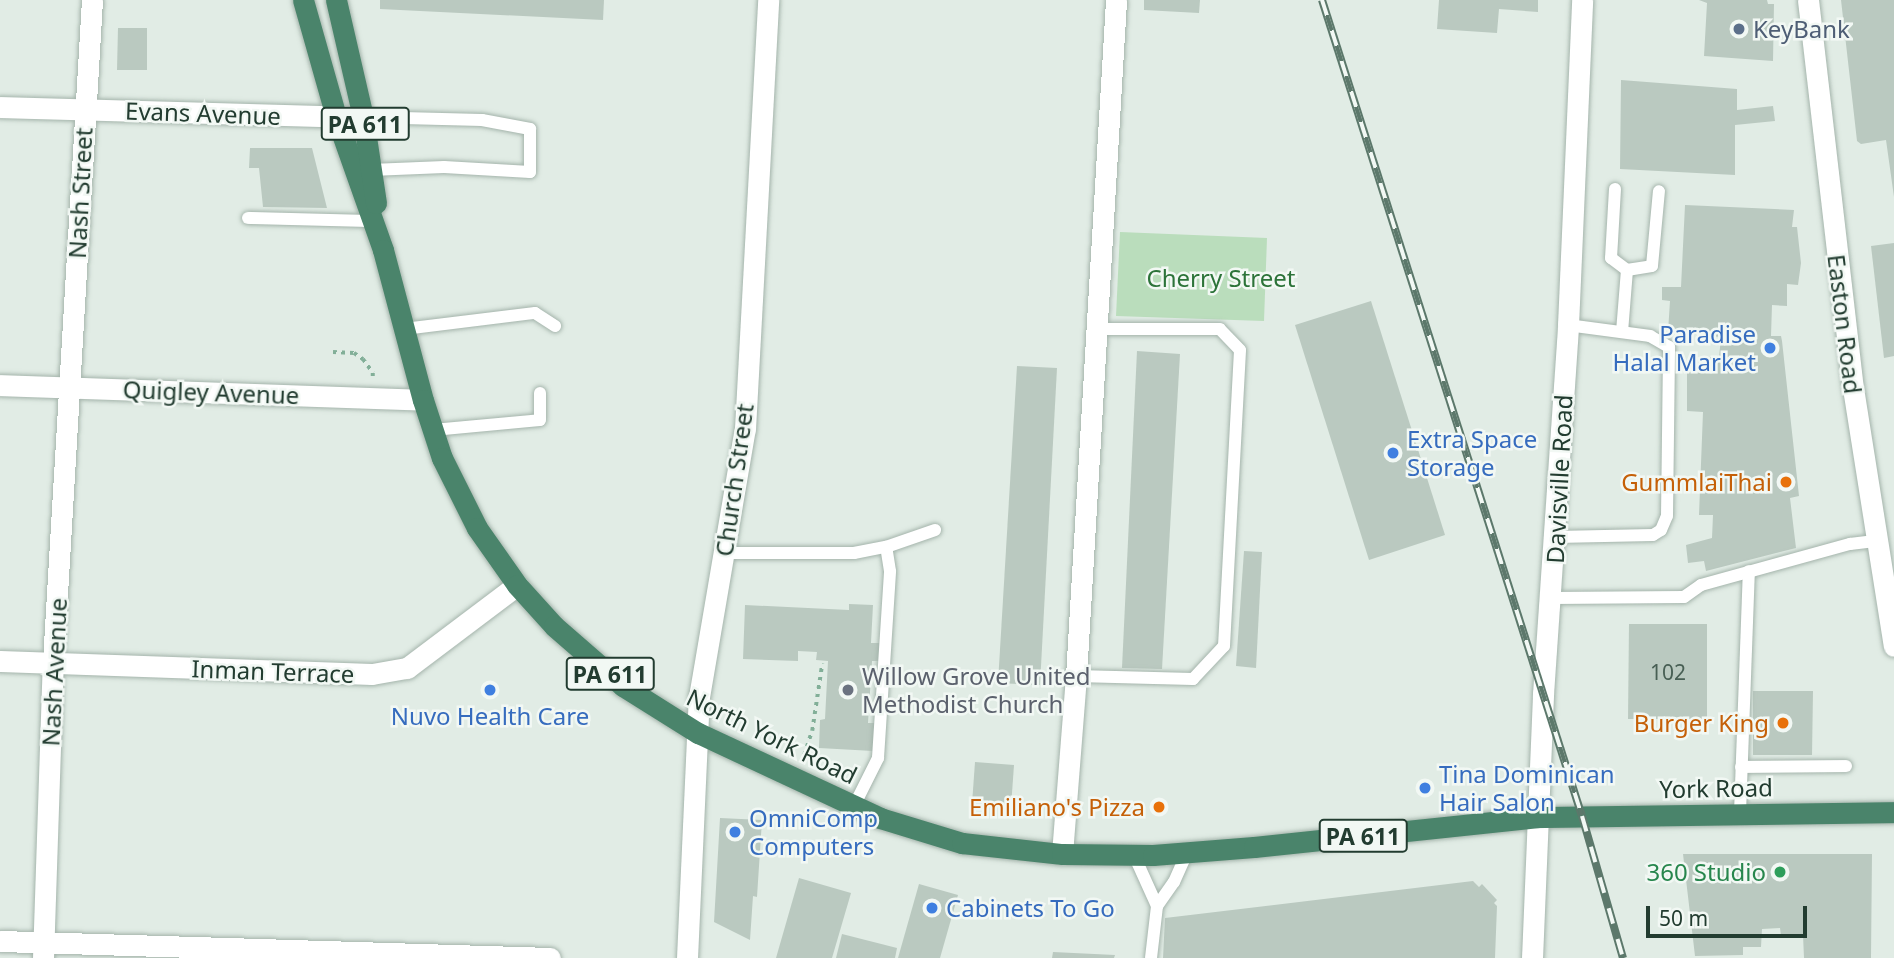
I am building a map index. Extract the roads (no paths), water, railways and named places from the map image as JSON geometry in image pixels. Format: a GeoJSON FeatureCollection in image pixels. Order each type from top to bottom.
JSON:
{"type":"FeatureCollection","features":[{"type":"Feature","properties":{"kind":"highway","name":"PA 611"},"geometry":{"type":"LineString","coordinates":[[303,0],[336,117],[383,250]]}},
{"type":"Feature","properties":{"kind":"highway","name":"PA 611"},"geometry":{"type":"LineString","coordinates":[[336,0],[363,117],[383,250]]}},
{"type":"Feature","properties":{"kind":"highway","name":"North York Road"},"geometry":{"type":"LineString","coordinates":[[383,250],[423,400],[442,458],[477,528],[517,585],[554,626],[623,686],[698,733],[880,818],[962,843],[1062,854],[1187,852],[1538,817]]}},
{"type":"Feature","properties":{"kind":"highway","name":"York Road"},"geometry":{"type":"LineString","coordinates":[[1538,817],[1894,812]]}},
{"type":"Feature","properties":{"kind":"street","name":"Nash Street"},"geometry":{"type":"LineString","coordinates":[[70,387],[92,0]]}},
{"type":"Feature","properties":{"kind":"street","name":"Church Street"},"geometry":{"type":"LineString","coordinates":[[687,958],[699,696],[745,429],[768,0]]}},
{"type":"Feature","properties":{"kind":"street"},"geometry":{"type":"LineString","coordinates":[[1062,854],[1076,676],[1116,0]]}},
{"type":"Feature","properties":{"kind":"street","name":"Davisville Road"},"geometry":{"type":"LineString","coordinates":[[1532,958],[1543,694],[1552,598],[1568,325],[1582,0]]}},
{"type":"Feature","properties":{"kind":"street","name":"Easton Road"},"geometry":{"type":"LineString","coordinates":[[1808,0],[1853,388],[1875,541],[1894,646]]}},
{"type":"Feature","properties":{"kind":"street","name":"Evans Avenue"},"geometry":{"type":"LineString","coordinates":[[0,107],[363,117]]}},
{"type":"Feature","properties":{"kind":"street","name":"Quigley Avenue"},"geometry":{"type":"LineString","coordinates":[[0,385],[423,400]]}},
{"type":"Feature","properties":{"kind":"street","name":"Nash Avenue"},"geometry":{"type":"LineString","coordinates":[[43,950],[53,662],[70,387]]}},
{"type":"Feature","properties":{"kind":"street","name":"Inman Terrace"},"geometry":{"type":"LineString","coordinates":[[0,660],[372,674],[407,668],[517,585]]}},
{"type":"Feature","properties":{"kind":"street"},"geometry":{"type":"LineString","coordinates":[[0,941],[43,950],[550,958]]}},
{"type":"Feature","properties":{"kind":"lane"},"geometry":{"type":"LineString","coordinates":[[363,117],[482,120],[530,129],[530,172],[444,167],[371,170]]}},
{"type":"Feature","properties":{"kind":"lane"},"geometry":{"type":"LineString","coordinates":[[1615,189],[1611,258],[1627,271]]}},
{"type":"Feature","properties":{"kind":"lane"},"geometry":{"type":"LineString","coordinates":[[1627,271],[1652,266],[1659,191]]}},
{"type":"Feature","properties":{"kind":"lane"},"geometry":{"type":"LineString","coordinates":[[248,218],[373,221]]}},
{"type":"Feature","properties":{"kind":"lane"},"geometry":{"type":"LineString","coordinates":[[1622,332],[1627,271]]}},
{"type":"Feature","properties":{"kind":"lane"},"geometry":{"type":"LineString","coordinates":[[404,329],[535,313],[555,326]]}},
{"type":"Feature","properties":{"kind":"lane"},"geometry":{"type":"LineString","coordinates":[[1556,537],[1653,535],[1665,524],[1669,347],[1650,336],[1568,325]]}},
{"type":"Feature","properties":{"kind":"lane"},"geometry":{"type":"LineString","coordinates":[[1076,676],[1193,679],[1224,646],[1240,350],[1220,329],[1095,328]]}},
{"type":"Feature","properties":{"kind":"lane"},"geometry":{"type":"LineString","coordinates":[[433,430],[540,421],[540,393]]}},
{"type":"Feature","properties":{"kind":"lane"},"geometry":{"type":"LineString","coordinates":[[724,553],[854,553],[886,547],[935,530]]}},
{"type":"Feature","properties":{"kind":"lane"},"geometry":{"type":"LineString","coordinates":[[1552,598],[1684,597],[1701,584],[1850,544],[1875,541]]}},
{"type":"Feature","properties":{"kind":"lane"},"geometry":{"type":"LineString","coordinates":[[854,806],[877,758],[890,571],[886,547]]}},
{"type":"Feature","properties":{"kind":"lane"},"geometry":{"type":"LineString","coordinates":[[1740,813],[1749,571]]}},
{"type":"Feature","properties":{"kind":"lane"},"geometry":{"type":"LineString","coordinates":[[1741,767],[1846,766]]}},
{"type":"Feature","properties":{"kind":"lane"},"geometry":{"type":"LineString","coordinates":[[1151,958],[1157,906],[1174,882],[1187,852]]}},
{"type":"Feature","properties":{"kind":"lane"},"geometry":{"type":"LineString","coordinates":[[1124,855],[1157,906]]}},
{"type":"Feature","properties":{"kind":"railway"},"geometry":{"type":"LineString","coordinates":[[1322,0],[1582,816],[1623,958]]}},
{"type":"Feature","properties":{"kind":"place","name":"KeyBank"},"geometry":{"type":"Point","coordinates":[1739,29]}},
{"type":"Feature","properties":{"kind":"place","name":"Paradise Halal Market"},"geometry":{"type":"Point","coordinates":[1770,348]}},
{"type":"Feature","properties":{"kind":"place","name":"Extra Space Storage"},"geometry":{"type":"Point","coordinates":[1393,453]}},
{"type":"Feature","properties":{"kind":"place","name":"GummlaiThai"},"geometry":{"type":"Point","coordinates":[1786,482]}},
{"type":"Feature","properties":{"kind":"place","name":"Nuvo Health Care"},"geometry":{"type":"Point","coordinates":[490,690]}},
{"type":"Feature","properties":{"kind":"place","name":"Willow Grove United Methodist Church"},"geometry":{"type":"Point","coordinates":[848,690]}},
{"type":"Feature","properties":{"kind":"place","name":"Burger King"},"geometry":{"type":"Point","coordinates":[1783,723]}},
{"type":"Feature","properties":{"kind":"place","name":"Tina Dominican Hair Salon"},"geometry":{"type":"Point","coordinates":[1425,788]}},
{"type":"Feature","properties":{"kind":"place","name":"Emiliano's Pizza"},"geometry":{"type":"Point","coordinates":[1159,807]}},
{"type":"Feature","properties":{"kind":"place","name":"OmniComp Computers"},"geometry":{"type":"Point","coordinates":[735,832]}},
{"type":"Feature","properties":{"kind":"place","name":"360 Studio"},"geometry":{"type":"Point","coordinates":[1780,872]}},
{"type":"Feature","properties":{"kind":"place","name":"Cabinets To Go"},"geometry":{"type":"Point","coordinates":[932,908]}},
{"type":"Feature","properties":{"kind":"park label","name":"Cherry Street"},"geometry":{"type":"Point","coordinates":[1221,278]}}]}
